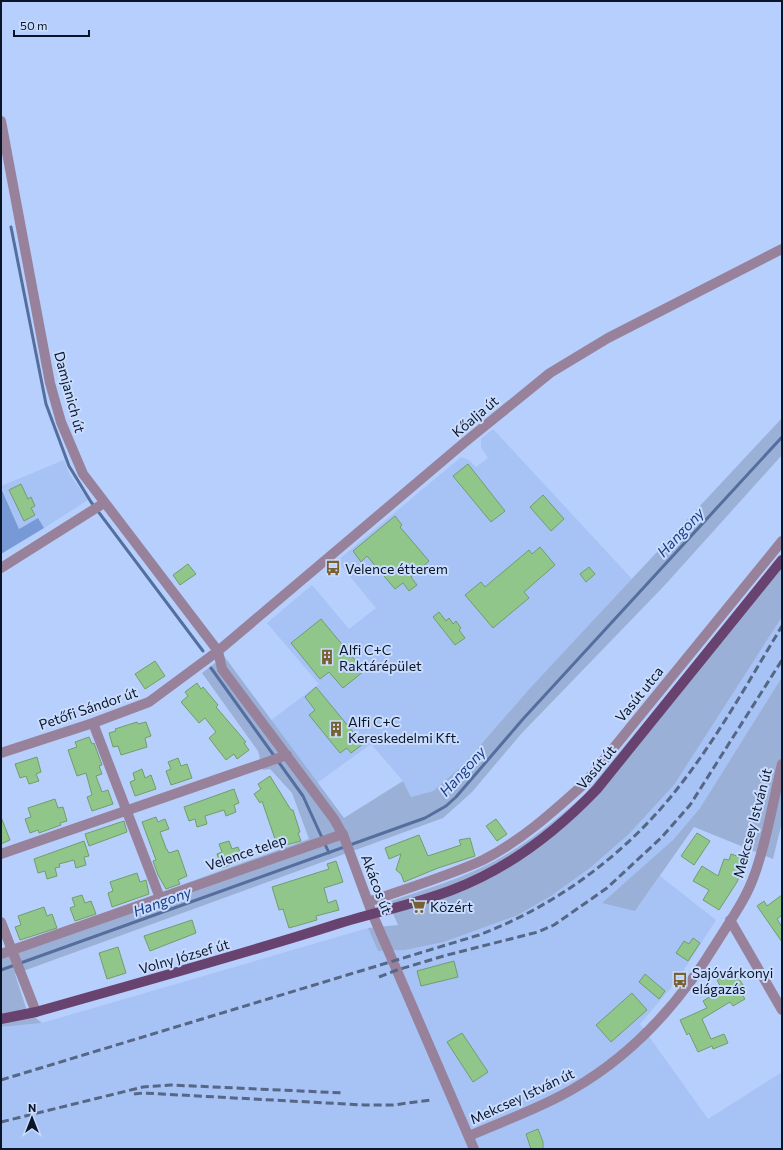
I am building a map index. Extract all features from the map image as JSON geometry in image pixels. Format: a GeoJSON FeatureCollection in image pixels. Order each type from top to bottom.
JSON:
{"type":"FeatureCollection","features":[{"type":"Feature","properties":{"kind":"main road","name":"Vasút út"},"geometry":{"type":"LineString","coordinates":[[372,913],[432,897],[466,885],[514,859],[566,820],[597,789],[782,560]]}},
{"type":"Feature","properties":{"kind":"main road","name":"Volny József út"},"geometry":{"type":"LineString","coordinates":[[1,1019],[36,1012],[255,950],[372,913]]}},
{"type":"Feature","properties":{"kind":"street","name":"Damjanich út"},"geometry":{"type":"LineString","coordinates":[[1,121],[50,383],[60,422],[78,464],[102,504],[218,651]]}},
{"type":"Feature","properties":{"kind":"street","name":"Kőalja út"},"geometry":{"type":"LineString","coordinates":[[218,651],[465,442],[550,374],[615,335],[733,276],[782,249]]}},
{"type":"Feature","properties":{"kind":"street"},"geometry":{"type":"LineString","coordinates":[[1,568],[102,504]]}},
{"type":"Feature","properties":{"kind":"street","name":"Vasút utca"},"geometry":{"type":"LineString","coordinates":[[368,902],[482,860],[504,848],[551,813],[585,783],[782,541]]}},
{"type":"Feature","properties":{"kind":"street","name":"Petőfi Sándor út"},"geometry":{"type":"LineString","coordinates":[[1,753],[94,723],[149,702],[218,651]]}},
{"type":"Feature","properties":{"kind":"street","name":"Akácos út"},"geometry":{"type":"LineString","coordinates":[[218,651],[222,669],[281,757],[334,819],[343,835],[372,913],[474,1149]]}},
{"type":"Feature","properties":{"kind":"street"},"geometry":{"type":"LineString","coordinates":[[94,723],[160,898]]}},
{"type":"Feature","properties":{"kind":"street"},"geometry":{"type":"LineString","coordinates":[[1,854],[281,757]]}},
{"type":"Feature","properties":{"kind":"street","name":"Mekcsey István út"},"geometry":{"type":"LineString","coordinates":[[469,1136],[573,1090],[597,1074],[624,1053],[663,1017],[688,988],[730,920],[754,876],[782,764]]}},
{"type":"Feature","properties":{"kind":"street","name":"Velence telep"},"geometry":{"type":"LineString","coordinates":[[1,954],[13,954],[160,898],[317,842],[343,835]]}},
{"type":"Feature","properties":{"kind":"street"},"geometry":{"type":"LineString","coordinates":[[730,920],[782,1010]]}},
{"type":"Feature","properties":{"kind":"street"},"geometry":{"type":"LineString","coordinates":[[1,922],[36,1012]]}},
{"type":"Feature","properties":{"kind":"shaded area"},"geometry":{"type":"Polygon","coordinates":[[[782,418],[782,455],[664,586],[521,734],[472,792],[443,818],[15,974],[27,1011],[42,1023],[1,1027],[1,950],[309,839],[292,793],[270,769],[263,770],[258,751],[202,673],[224,656],[344,818],[403,781],[411,797],[433,791],[463,765],[531,687],[782,418]]]}},
{"type":"Feature","properties":{"kind":"shaded area"},"geometry":{"type":"Polygon","coordinates":[[[493,429],[632,579],[531,687],[463,765],[433,791],[411,797],[403,781],[371,744],[317,783],[270,721],[319,684],[267,623],[312,585],[349,629],[376,608],[337,561],[461,457],[469,460],[476,467],[488,458],[481,448],[481,439],[493,429]]]}},
{"type":"Feature","properties":{"kind":"shaded area"},"geometry":{"type":"Polygon","coordinates":[[[64,460],[70,475],[88,500],[44,528],[38,518],[19,529],[1,486],[64,460]]]}},
{"type":"Feature","properties":{"kind":"shaded area"},"geometry":{"type":"Polygon","coordinates":[[[1,488],[19,529],[38,518],[44,528],[1,554],[1,488]]]}},
{"type":"Feature","properties":{"kind":"shaded area"},"geometry":{"type":"Polygon","coordinates":[[[782,554],[782,617],[674,785],[629,834],[590,868],[551,896],[518,915],[444,942],[405,950],[378,951],[368,928],[398,925],[388,902],[455,879],[493,862],[542,830],[586,793],[782,554]]]}},
{"type":"Feature","properties":{"kind":"shaded area"},"geometry":{"type":"Polygon","coordinates":[[[782,617],[782,677],[700,808],[673,840],[635,911],[660,876],[716,920],[676,982],[640,1024],[708,1119],[782,1072],[782,1149],[1,1149],[1,1027],[42,1023],[368,928],[378,951],[405,950],[444,942],[518,915],[551,896],[590,868],[629,834],[674,785],[782,617]]]}},
{"type":"Feature","properties":{"kind":"shaded area"},"geometry":{"type":"Polygon","coordinates":[[[782,677],[782,822],[773,859],[694,827],[635,911],[602,903],[673,840],[700,808],[782,677]]]}},
{"type":"Feature","properties":{"kind":"building"},"geometry":{"type":"Polygon","coordinates":[[[468,464],[505,511],[491,522],[453,476],[468,464]]]}},
{"type":"Feature","properties":{"kind":"building"},"geometry":{"type":"Polygon","coordinates":[[[21,484],[28,499],[31,497],[35,506],[31,508],[35,515],[24,521],[9,490],[21,484]]]}},
{"type":"Feature","properties":{"kind":"building"},"geometry":{"type":"Polygon","coordinates":[[[543,495],[564,519],[551,531],[530,507],[543,495]]]}},
{"type":"Feature","properties":{"kind":"building"},"geometry":{"type":"Polygon","coordinates":[[[395,516],[402,525],[400,527],[429,561],[411,577],[417,585],[409,591],[403,583],[395,589],[367,556],[361,562],[353,551],[395,516]]]}},
{"type":"Feature","properties":{"kind":"building"},"geometry":{"type":"Polygon","coordinates":[[[540,547],[555,565],[524,592],[529,598],[493,628],[465,595],[481,582],[485,587],[529,550],[532,554],[540,547]]]}},
{"type":"Feature","properties":{"kind":"building"},"geometry":{"type":"Polygon","coordinates":[[[188,564],[196,574],[180,585],[173,575],[188,564]]]}},
{"type":"Feature","properties":{"kind":"building"},"geometry":{"type":"Polygon","coordinates":[[[589,567],[595,574],[586,582],[580,574],[589,567]]]}},
{"type":"Feature","properties":{"kind":"building"},"geometry":{"type":"Polygon","coordinates":[[[439,612],[446,621],[449,618],[453,624],[456,621],[461,628],[459,630],[465,638],[455,645],[433,617],[439,612]]]}},
{"type":"Feature","properties":{"kind":"building","name":"Alfi C+C Raktárépület"},"geometry":{"type":"Polygon","coordinates":[[[321,619],[364,671],[343,688],[329,672],[320,679],[291,643],[321,619]]]}},
{"type":"Feature","properties":{"kind":"building"},"geometry":{"type":"Polygon","coordinates":[[[155,661],[165,676],[145,689],[135,674],[155,661]]]}},
{"type":"Feature","properties":{"kind":"building"},"geometry":{"type":"Polygon","coordinates":[[[197,683],[201,689],[203,687],[218,705],[216,707],[246,742],[244,743],[249,750],[237,759],[234,754],[226,760],[209,738],[216,732],[205,718],[199,723],[181,702],[188,696],[185,692],[197,683]]]}},
{"type":"Feature","properties":{"kind":"building","name":"Alfi C+C Kereskedelmi Kft."},"geometry":{"type":"Polygon","coordinates":[[[316,687],[363,744],[351,753],[347,748],[340,753],[309,715],[315,710],[305,697],[316,687]]]}},
{"type":"Feature","properties":{"kind":"building"},"geometry":{"type":"Polygon","coordinates":[[[137,722],[138,724],[146,722],[151,736],[145,738],[147,747],[121,755],[118,746],[113,747],[109,733],[116,731],[115,729],[137,722]]]}},
{"type":"Feature","properties":{"kind":"building"},"geometry":{"type":"Polygon","coordinates":[[[89,737],[92,744],[94,743],[102,765],[99,766],[102,774],[96,776],[102,792],[108,790],[113,804],[92,811],[87,797],[92,795],[86,773],[77,776],[68,750],[77,747],[75,742],[89,737]]]}},
{"type":"Feature","properties":{"kind":"building"},"geometry":{"type":"Polygon","coordinates":[[[37,757],[41,772],[36,774],[39,781],[29,784],[26,776],[20,778],[15,764],[37,757]]]}},
{"type":"Feature","properties":{"kind":"building"},"geometry":{"type":"Polygon","coordinates":[[[178,758],[181,766],[187,764],[192,778],[171,785],[166,771],[171,769],[168,762],[178,758]]]}},
{"type":"Feature","properties":{"kind":"building"},"geometry":{"type":"Polygon","coordinates":[[[142,769],[145,778],[151,775],[156,789],[135,796],[130,782],[135,780],[133,773],[142,769]]]}},
{"type":"Feature","properties":{"kind":"building"},"geometry":{"type":"Polygon","coordinates":[[[270,776],[291,810],[293,810],[300,832],[298,833],[301,841],[286,845],[284,839],[276,842],[262,801],[260,803],[254,794],[261,789],[258,784],[270,776]]]}},
{"type":"Feature","properties":{"kind":"building"},"geometry":{"type":"Polygon","coordinates":[[[234,789],[239,803],[234,805],[236,812],[226,816],[224,810],[205,816],[207,824],[197,827],[195,819],[189,821],[184,807],[234,789]]]}},
{"type":"Feature","properties":{"kind":"building"},"geometry":{"type":"Polygon","coordinates":[[[55,799],[58,808],[63,807],[67,821],[60,823],[61,825],[39,833],[38,830],[30,833],[25,819],[31,817],[28,808],[55,799]]]}},
{"type":"Feature","properties":{"kind":"building"},"geometry":{"type":"Polygon","coordinates":[[[1,817],[10,840],[1,844],[1,817]]]}},
{"type":"Feature","properties":{"kind":"building"},"geometry":{"type":"Polygon","coordinates":[[[156,817],[158,822],[165,819],[169,829],[160,832],[166,848],[169,853],[178,850],[187,876],[178,880],[180,884],[166,889],[158,875],[153,861],[156,860],[142,822],[156,817]]]}},
{"type":"Feature","properties":{"kind":"building"},"geometry":{"type":"Polygon","coordinates":[[[496,819],[507,834],[497,841],[486,826],[496,819]]]}},
{"type":"Feature","properties":{"kind":"building"},"geometry":{"type":"Polygon","coordinates":[[[124,821],[127,832],[89,846],[85,834],[124,821]]]}},
{"type":"Feature","properties":{"kind":"building"},"geometry":{"type":"Polygon","coordinates":[[[697,833],[710,841],[694,865],[681,856],[697,833]]]}},
{"type":"Feature","properties":{"kind":"building"},"geometry":{"type":"Polygon","coordinates":[[[419,835],[428,856],[461,845],[459,840],[470,838],[475,856],[438,868],[404,882],[401,874],[396,870],[401,854],[389,859],[385,848],[419,835]]]}},
{"type":"Feature","properties":{"kind":"building"},"geometry":{"type":"Polygon","coordinates":[[[84,841],[89,856],[84,857],[86,865],[76,868],[74,860],[59,864],[60,867],[55,868],[57,876],[47,879],[45,871],[38,873],[34,859],[84,841]]]}},
{"type":"Feature","properties":{"kind":"building"},"geometry":{"type":"Polygon","coordinates":[[[229,841],[232,849],[238,847],[243,860],[222,868],[217,854],[222,852],[219,844],[229,841]]]}},
{"type":"Feature","properties":{"kind":"building"},"geometry":{"type":"Polygon","coordinates":[[[731,854],[746,859],[737,882],[719,910],[703,900],[709,890],[693,881],[702,866],[718,876],[724,859],[729,860],[731,854]]]}},
{"type":"Feature","properties":{"kind":"building"},"geometry":{"type":"Polygon","coordinates":[[[336,861],[343,882],[324,888],[328,903],[336,900],[339,910],[316,916],[317,920],[289,928],[283,909],[279,910],[272,887],[329,869],[327,864],[336,861]]]}},
{"type":"Feature","properties":{"kind":"building"},"geometry":{"type":"Polygon","coordinates":[[[137,873],[140,882],[146,880],[149,894],[112,907],[108,893],[113,891],[110,882],[137,873]]]}},
{"type":"Feature","properties":{"kind":"building"},"geometry":{"type":"Polygon","coordinates":[[[82,895],[85,903],[91,901],[96,914],[75,921],[70,908],[75,906],[72,898],[82,895]]]}},
{"type":"Feature","properties":{"kind":"building"},"geometry":{"type":"Polygon","coordinates":[[[782,895],[782,915],[777,919],[782,927],[782,942],[757,906],[764,901],[767,906],[782,895]]]}},
{"type":"Feature","properties":{"kind":"building"},"geometry":{"type":"Polygon","coordinates":[[[44,907],[47,916],[52,914],[57,928],[20,940],[15,927],[21,925],[18,916],[44,907]]]}},
{"type":"Feature","properties":{"kind":"building"},"geometry":{"type":"Polygon","coordinates":[[[192,920],[196,933],[150,951],[144,936],[192,920]]]}},
{"type":"Feature","properties":{"kind":"building"},"geometry":{"type":"Polygon","coordinates":[[[693,938],[700,943],[688,961],[676,953],[684,941],[689,944],[693,938]]]}},
{"type":"Feature","properties":{"kind":"building"},"geometry":{"type":"Polygon","coordinates":[[[118,947],[126,973],[107,979],[99,953],[118,947]]]}},
{"type":"Feature","properties":{"kind":"building"},"geometry":{"type":"Polygon","coordinates":[[[454,961],[458,977],[421,986],[417,971],[454,961]]]}},
{"type":"Feature","properties":{"kind":"building"},"geometry":{"type":"Polygon","coordinates":[[[733,970],[743,985],[738,988],[745,999],[733,1006],[730,1002],[702,1019],[711,1039],[724,1034],[728,1043],[713,1049],[712,1046],[698,1052],[689,1033],[687,1035],[680,1020],[707,1008],[703,1001],[722,989],[717,980],[733,970]]]}},
{"type":"Feature","properties":{"kind":"building"},"geometry":{"type":"Polygon","coordinates":[[[645,974],[665,991],[659,999],[639,982],[645,974]]]}},
{"type":"Feature","properties":{"kind":"building"},"geometry":{"type":"Polygon","coordinates":[[[632,993],[647,1010],[611,1042],[596,1025],[632,993]]]}},
{"type":"Feature","properties":{"kind":"building"},"geometry":{"type":"Polygon","coordinates":[[[462,1033],[488,1072],[473,1082],[447,1042],[462,1033]]]}},
{"type":"Feature","properties":{"kind":"building"},"geometry":{"type":"Polygon","coordinates":[[[538,1129],[543,1142],[543,1149],[531,1149],[526,1134],[538,1129]]]}},
{"type":"Feature","properties":{"kind":"waterway"},"geometry":{"type":"LineString","coordinates":[[11,227],[46,404],[69,466],[91,502],[203,651]]}},
{"type":"Feature","properties":{"kind":"waterway","name":"Hangony"},"geometry":{"type":"LineString","coordinates":[[1,970],[425,818],[446,806],[456,797],[523,719],[782,437]]}},
{"type":"Feature","properties":{"kind":"waterway"},"geometry":{"type":"LineString","coordinates":[[211,668],[303,796],[329,853]]}},
{"type":"Feature","properties":{"kind":"railway"},"geometry":{"type":"LineString","coordinates":[[1,1080],[479,935],[508,923],[537,908],[590,874],[615,854],[661,809],[708,746],[782,626]]}},
{"type":"Feature","properties":{"kind":"railway"},"geometry":{"type":"LineString","coordinates":[[379,977],[447,955],[538,932],[554,925],[607,888],[662,837],[690,805],[782,660]]}},
{"type":"Feature","properties":{"kind":"railway"},"geometry":{"type":"LineString","coordinates":[[1,1122],[143,1087],[171,1085],[344,1093]]}},
{"type":"Feature","properties":{"kind":"railway"},"geometry":{"type":"LineString","coordinates":[[134,1094],[143,1093],[364,1105],[393,1105],[431,1100]]}},
{"type":"Feature","properties":{"kind":"place","name":"Velence étterem"},"geometry":{"type":"Point","coordinates":[333,568]}},
{"type":"Feature","properties":{"kind":"place","name":"Alfi C+C Raktárépület"},"geometry":{"type":"Point","coordinates":[327,657]}},
{"type":"Feature","properties":{"kind":"place","name":"Alfi C+C Kereskedelmi Kft."},"geometry":{"type":"Point","coordinates":[336,729]}},
{"type":"Feature","properties":{"kind":"place","name":"Közért"},"geometry":{"type":"Point","coordinates":[418,906]}},
{"type":"Feature","properties":{"kind":"place","name":"Sajóvárkonyi elágazás"},"geometry":{"type":"Point","coordinates":[680,980]}}]}
